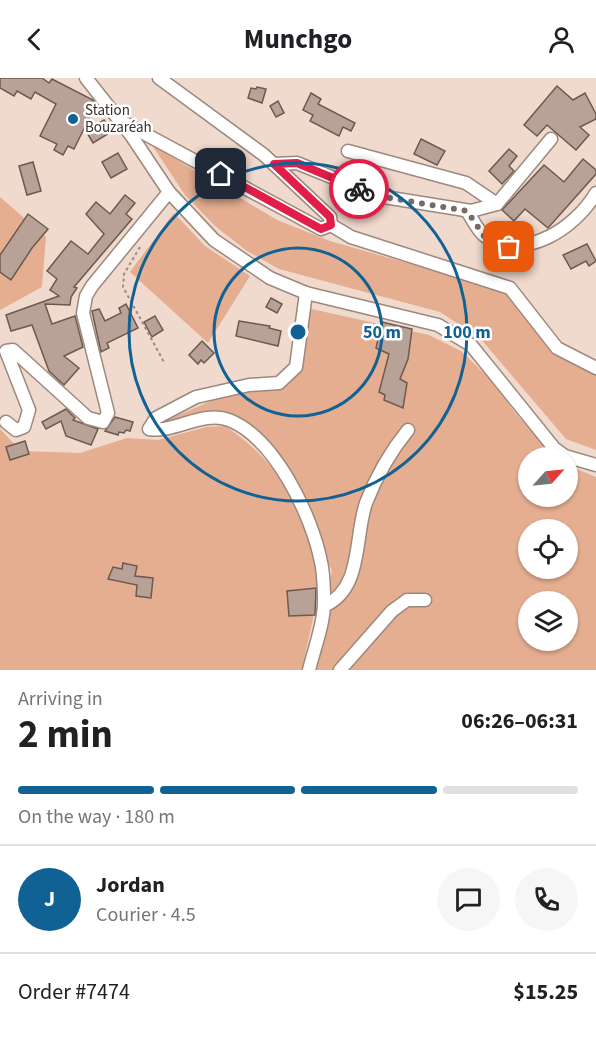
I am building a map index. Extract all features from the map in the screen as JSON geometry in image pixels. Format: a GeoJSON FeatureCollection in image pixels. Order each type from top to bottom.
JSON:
{"type":"FeatureCollection","features":[{"type":"Feature","properties":{"kind":"street"},"geometry":{"type":"LineString","coordinates":[[86,78],[131,135],[169,192],[213,240],[270,278],[306,293],[438,325],[471,345],[554,448],[565,456],[596,465]]}},
{"type":"Feature","properties":{"kind":"street"},"geometry":{"type":"LineString","coordinates":[[159,78],[274,164],[330,217],[331,225]]}},
{"type":"Feature","properties":{"kind":"street"},"geometry":{"type":"LineString","coordinates":[[119,120],[321,229],[331,225]]}},
{"type":"Feature","properties":{"kind":"street"},"geometry":{"type":"LineString","coordinates":[[274,164],[297,163],[378,196],[467,211],[497,204],[551,139]]}},
{"type":"Feature","properties":{"kind":"street"},"geometry":{"type":"LineString","coordinates":[[348,151],[466,183],[497,204]]}},
{"type":"Feature","properties":{"kind":"street"},"geometry":{"type":"LineString","coordinates":[[6,422],[16,430],[24,427],[29,410],[6,351],[13,350],[88,418],[103,422],[108,413],[84,318],[84,301],[92,286],[169,192]]}},
{"type":"Feature","properties":{"kind":"street"},"geometry":{"type":"LineString","coordinates":[[467,211],[484,236],[509,247],[549,239],[588,207],[596,193]]}},
{"type":"Feature","properties":{"kind":"street"},"geometry":{"type":"LineString","coordinates":[[331,225],[351,237],[510,288],[557,348],[596,368]]}},
{"type":"Feature","properties":{"kind":"street"},"geometry":{"type":"LineString","coordinates":[[306,293],[296,366],[279,382],[249,385],[196,397],[156,418],[149,429],[163,431],[213,418],[229,420],[252,436],[277,461],[307,519],[321,562],[324,606],[309,670]]}},
{"type":"Feature","properties":{"kind":"street"},"geometry":{"type":"LineString","coordinates":[[324,606],[338,600],[346,590],[353,570],[366,504],[389,454],[408,430]]}},
{"type":"Feature","properties":{"kind":"street"},"geometry":{"type":"LineString","coordinates":[[339,670],[392,611],[407,600],[425,600]]}},
{"type":"Feature","properties":{"kind":"path"},"geometry":{"type":"LineString","coordinates":[[136,234],[140,246],[124,274],[123,287],[165,364]]}},
{"type":"Feature","properties":{"kind":"shaded area"},"geometry":{"type":"Polygon","coordinates":[[[152,145],[277,220],[330,241],[512,293],[577,363],[596,373],[596,450],[566,439],[480,338],[440,312],[279,269],[247,251],[215,226],[185,195],[152,145]]]}},
{"type":"Feature","properties":{"kind":"shaded area"},"geometry":{"type":"Polygon","coordinates":[[[0,197],[46,237],[42,287],[0,310],[0,197]]]}},
{"type":"Feature","properties":{"kind":"shaded area"},"geometry":{"type":"Polygon","coordinates":[[[174,213],[205,246],[250,276],[208,343],[130,272],[174,213]]]}},
{"type":"Feature","properties":{"kind":"shaded area"},"geometry":{"type":"Polygon","coordinates":[[[307,308],[429,335],[461,351],[492,381],[516,414],[547,447],[518,447],[518,507],[578,507],[578,470],[596,477],[596,670],[314,670],[332,571],[298,491],[249,427],[217,410],[158,424],[211,401],[289,382],[302,365],[307,308]]]}},
{"type":"Feature","properties":{"kind":"shaded area"},"geometry":{"type":"Polygon","coordinates":[[[225,426],[270,465],[291,497],[307,533],[317,569],[318,590],[302,670],[0,670],[0,429],[21,451],[80,453],[127,438],[158,440],[206,427],[225,426]]]}},
{"type":"Feature","properties":{"kind":"building"},"geometry":{"type":"Polygon","coordinates":[[[0,78],[42,78],[49,83],[52,79],[93,100],[96,104],[74,149],[68,146],[63,155],[54,150],[57,144],[40,136],[56,104],[35,92],[31,99],[17,91],[14,96],[0,88],[0,78]]]}},
{"type":"Feature","properties":{"kind":"building"},"geometry":{"type":"Polygon","coordinates":[[[557,86],[573,100],[585,93],[596,114],[596,119],[580,127],[589,135],[576,150],[547,125],[537,136],[524,125],[557,86]]]}},
{"type":"Feature","properties":{"kind":"building"},"geometry":{"type":"Polygon","coordinates":[[[257,87],[266,89],[262,103],[248,98],[251,88],[256,89],[257,87]]]}},
{"type":"Feature","properties":{"kind":"building"},"geometry":{"type":"Polygon","coordinates":[[[311,93],[321,99],[318,104],[355,123],[351,131],[343,127],[339,136],[310,121],[313,115],[303,110],[311,93]]]}},
{"type":"Feature","properties":{"kind":"building"},"geometry":{"type":"Polygon","coordinates":[[[278,101],[284,113],[276,117],[270,106],[278,101]]]}},
{"type":"Feature","properties":{"kind":"building"},"geometry":{"type":"Polygon","coordinates":[[[104,120],[111,132],[93,143],[86,131],[104,120]]]}},
{"type":"Feature","properties":{"kind":"building"},"geometry":{"type":"Polygon","coordinates":[[[421,139],[445,151],[437,165],[414,154],[421,139]]]}},
{"type":"Feature","properties":{"kind":"building"},"geometry":{"type":"Polygon","coordinates":[[[509,149],[517,156],[509,166],[514,171],[502,184],[489,171],[509,149]]]}},
{"type":"Feature","properties":{"kind":"building"},"geometry":{"type":"Polygon","coordinates":[[[118,153],[127,169],[111,178],[102,162],[118,153]]]}},
{"type":"Feature","properties":{"kind":"building"},"geometry":{"type":"Polygon","coordinates":[[[583,159],[596,170],[596,174],[548,228],[525,209],[514,221],[502,210],[544,165],[564,182],[583,159]]]}},
{"type":"Feature","properties":{"kind":"building"},"geometry":{"type":"Polygon","coordinates":[[[33,162],[41,191],[27,195],[19,166],[33,162]]]}},
{"type":"Feature","properties":{"kind":"building"},"geometry":{"type":"Polygon","coordinates":[[[125,195],[135,203],[126,214],[132,219],[74,287],[77,288],[71,297],[70,305],[45,304],[52,324],[75,316],[83,347],[64,356],[79,368],[64,385],[49,371],[32,325],[11,331],[6,315],[59,296],[50,290],[57,279],[47,271],[71,241],[88,254],[104,234],[86,214],[96,202],[110,214],[125,195]]]}},
{"type":"Feature","properties":{"kind":"building"},"geometry":{"type":"Polygon","coordinates":[[[28,214],[48,229],[11,280],[0,272],[0,255],[28,214]]]}},
{"type":"Feature","properties":{"kind":"building"},"geometry":{"type":"Polygon","coordinates":[[[587,244],[596,261],[589,266],[586,261],[571,269],[563,255],[587,244]]]}},
{"type":"Feature","properties":{"kind":"building"},"geometry":{"type":"Polygon","coordinates":[[[271,298],[282,304],[277,313],[266,307],[271,298]]]}},
{"type":"Feature","properties":{"kind":"building"},"geometry":{"type":"Polygon","coordinates":[[[126,304],[138,328],[107,343],[109,348],[101,352],[92,311],[99,309],[105,321],[121,313],[119,308],[126,304]]]}},
{"type":"Feature","properties":{"kind":"building"},"geometry":{"type":"Polygon","coordinates":[[[155,316],[163,330],[152,337],[144,322],[155,316]]]}},
{"type":"Feature","properties":{"kind":"building"},"geometry":{"type":"Polygon","coordinates":[[[239,321],[270,326],[269,328],[281,331],[278,346],[236,336],[239,321]]]}},
{"type":"Feature","properties":{"kind":"building"},"geometry":{"type":"Polygon","coordinates":[[[382,322],[412,329],[408,359],[400,379],[407,383],[403,408],[384,400],[385,395],[379,392],[389,354],[376,348],[382,322]]]}},
{"type":"Feature","properties":{"kind":"building"},"geometry":{"type":"Polygon","coordinates":[[[202,341],[214,353],[204,363],[201,360],[198,364],[189,355],[202,341]]]}},
{"type":"Feature","properties":{"kind":"building"},"geometry":{"type":"Polygon","coordinates":[[[66,409],[75,418],[73,420],[98,429],[91,445],[66,436],[61,421],[46,429],[42,422],[66,409]]]}},
{"type":"Feature","properties":{"kind":"building"},"geometry":{"type":"Polygon","coordinates":[[[115,417],[133,422],[130,431],[119,432],[118,435],[105,431],[115,417]]]}},
{"type":"Feature","properties":{"kind":"building"},"geometry":{"type":"Polygon","coordinates":[[[25,441],[29,454],[10,460],[6,447],[25,441]]]}},
{"type":"Feature","properties":{"kind":"building"},"geometry":{"type":"Polygon","coordinates":[[[123,563],[137,566],[135,576],[153,578],[151,598],[136,596],[137,585],[108,579],[113,567],[122,569],[123,563]]]}},
{"type":"Feature","properties":{"kind":"building"},"geometry":{"type":"Polygon","coordinates":[[[316,588],[315,615],[289,616],[287,591],[316,588]]]}},
{"type":"Feature","properties":{"kind":"way so far"},"geometry":{"type":"LineString","coordinates":[[359,189],[378,196],[467,211],[484,236],[509,247]]}},
{"type":"Feature","properties":{"kind":"place","name":"Station Bouzaréah"},"geometry":{"type":"Point","coordinates":[73,119]}},
{"type":"Feature","properties":{"kind":"route"},"geometry":{"type":"LineString","coordinates":[[221,174],[321,229],[331,225],[330,217],[274,164],[297,163],[359,189]]}}]}
